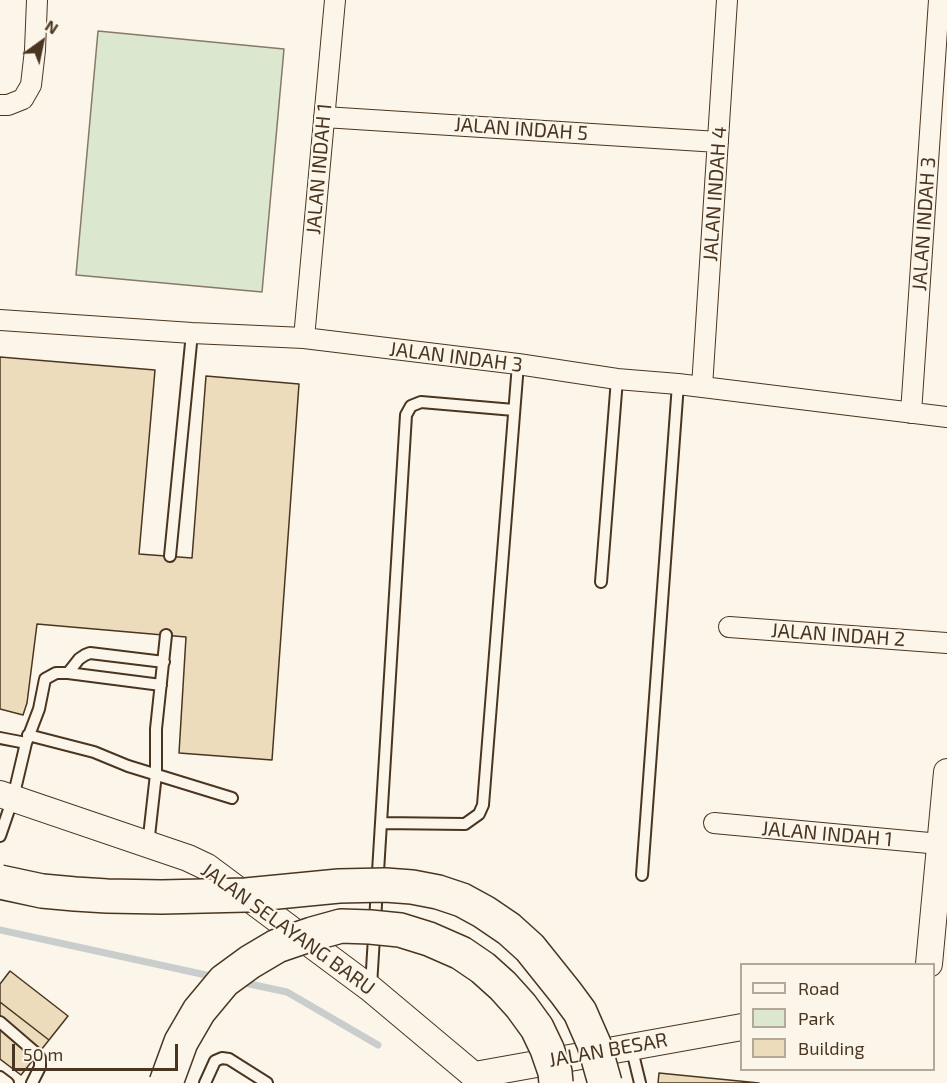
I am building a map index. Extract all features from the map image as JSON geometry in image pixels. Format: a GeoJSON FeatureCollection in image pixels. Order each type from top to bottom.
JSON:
{"type":"FeatureCollection","features":[{"type":"Feature","properties":{"kind":"highway"},"geometry":{"type":"LineString","coordinates":[[0,882],[53,892],[140,897],[246,895],[339,886],[385,885],[438,892],[462,900],[484,912],[509,929],[530,948],[580,1012],[597,1052],[605,1083]]}},
{"type":"Feature","properties":{"kind":"highway"},"geometry":{"type":"LineString","coordinates":[[166,1083],[187,1031],[199,1011],[224,981],[277,946],[341,926],[400,930],[429,939],[461,953],[483,968],[509,992],[537,1028],[555,1072],[556,1083]]}},
{"type":"Feature","properties":{"kind":"street"},"geometry":{"type":"LineString","coordinates":[[0,105],[8,105],[23,99],[31,85],[37,0]]}},
{"type":"Feature","properties":{"kind":"street","name":"JALAN INDAH 1"},"geometry":{"type":"LineString","coordinates":[[304,338],[335,0]]}},
{"type":"Feature","properties":{"kind":"street","name":"JALAN INDAH 4"},"geometry":{"type":"LineString","coordinates":[[702,387],[727,0]]}},
{"type":"Feature","properties":{"kind":"street","name":"JALAN INDAH 3"},"geometry":{"type":"LineString","coordinates":[[911,413],[939,0]]}},
{"type":"Feature","properties":{"kind":"street","name":"JALAN INDAH 5"},"geometry":{"type":"LineString","coordinates":[[324,117],[718,142]]}},
{"type":"Feature","properties":{"kind":"street","name":"JALAN INDAH 3"},"geometry":{"type":"LineString","coordinates":[[0,320],[304,338],[518,364],[617,379],[678,384],[947,417]]}},
{"type":"Feature","properties":{"kind":"street","name":"JALAN INDAH 2"},"geometry":{"type":"LineString","coordinates":[[729,627],[947,643]]}},
{"type":"Feature","properties":{"kind":"street"},"geometry":{"type":"LineString","coordinates":[[929,963],[947,772]]}},
{"type":"Feature","properties":{"kind":"street","name":"JALAN SELAYANG BARU"},"geometry":{"type":"LineString","coordinates":[[7,796],[188,858],[207,867],[371,989],[476,1080]]}},
{"type":"Feature","properties":{"kind":"street","name":"JALAN INDAH 1"},"geometry":{"type":"LineString","coordinates":[[714,823],[940,844]]}},
{"type":"Feature","properties":{"kind":"street","name":"JALAN BESAR"},"geometry":{"type":"LineString","coordinates":[[476,1080],[631,1046],[740,1027]]}},
{"type":"Feature","properties":{"kind":"lane"},"geometry":{"type":"LineString","coordinates":[[170,556],[192,333]]}},
{"type":"Feature","properties":{"kind":"lane"},"geometry":{"type":"LineString","coordinates":[[381,823],[465,824],[479,814],[483,805],[518,364]]}},
{"type":"Feature","properties":{"kind":"lane"},"geometry":{"type":"LineString","coordinates":[[601,582],[617,379]]}},
{"type":"Feature","properties":{"kind":"lane"},"geometry":{"type":"LineString","coordinates":[[642,875],[678,384]]}},
{"type":"Feature","properties":{"kind":"lane"},"geometry":{"type":"LineString","coordinates":[[371,989],[406,415],[411,406],[421,402],[514,410]]}},
{"type":"Feature","properties":{"kind":"lane"},"geometry":{"type":"LineString","coordinates":[[148,846],[156,774],[156,729],[166,635]]}},
{"type":"Feature","properties":{"kind":"lane"},"geometry":{"type":"LineString","coordinates":[[68,673],[79,659],[90,653],[164,662]]}},
{"type":"Feature","properties":{"kind":"lane"},"geometry":{"type":"LineString","coordinates":[[0,836],[7,796],[39,709],[45,680],[56,673],[68,673],[161,685]]}},
{"type":"Feature","properties":{"kind":"lane"},"geometry":{"type":"LineString","coordinates":[[0,738],[27,739],[94,752],[128,766],[232,798]]}},
{"type":"Feature","properties":{"kind":"lane"},"geometry":{"type":"LineString","coordinates":[[0,1022],[40,1058],[40,1067],[32,1083]]}},
{"type":"Feature","properties":{"kind":"lane"},"geometry":{"type":"LineString","coordinates":[[631,1046],[640,1083]]}},
{"type":"Feature","properties":{"kind":"lane"},"geometry":{"type":"LineString","coordinates":[[205,1083],[215,1061],[222,1058],[229,1059],[267,1083]]}},
{"type":"Feature","properties":{"kind":"lane"},"geometry":{"type":"LineString","coordinates":[[0,1077],[8,1083]]}},
{"type":"Feature","properties":{"kind":"green space"},"geometry":{"type":"Polygon","coordinates":[[[98,31],[284,49],[262,292],[76,275],[98,31]]]}},
{"type":"Feature","properties":{"kind":"building"},"geometry":{"type":"Polygon","coordinates":[[[0,357],[155,370],[139,554],[192,558],[206,376],[299,384],[272,760],[179,753],[186,637],[37,624],[27,703],[23,715],[0,709],[0,357]]]}},
{"type":"Feature","properties":{"kind":"building"},"geometry":{"type":"Polygon","coordinates":[[[10,971],[68,1016],[49,1040],[0,1002],[0,984],[10,971]]]}},
{"type":"Feature","properties":{"kind":"building"},"geometry":{"type":"Polygon","coordinates":[[[0,1002],[49,1040],[21,1075],[0,1059],[0,1002]]]}},
{"type":"Feature","properties":{"kind":"building"},"geometry":{"type":"Polygon","coordinates":[[[659,1073],[759,1083],[658,1083],[659,1073]]]}},
{"type":"Feature","properties":{"kind":"waterway"},"geometry":{"type":"LineString","coordinates":[[0,930],[215,977]]}},
{"type":"Feature","properties":{"kind":"waterway"},"geometry":{"type":"LineString","coordinates":[[240,982],[287,992],[378,1045]]}}]}
